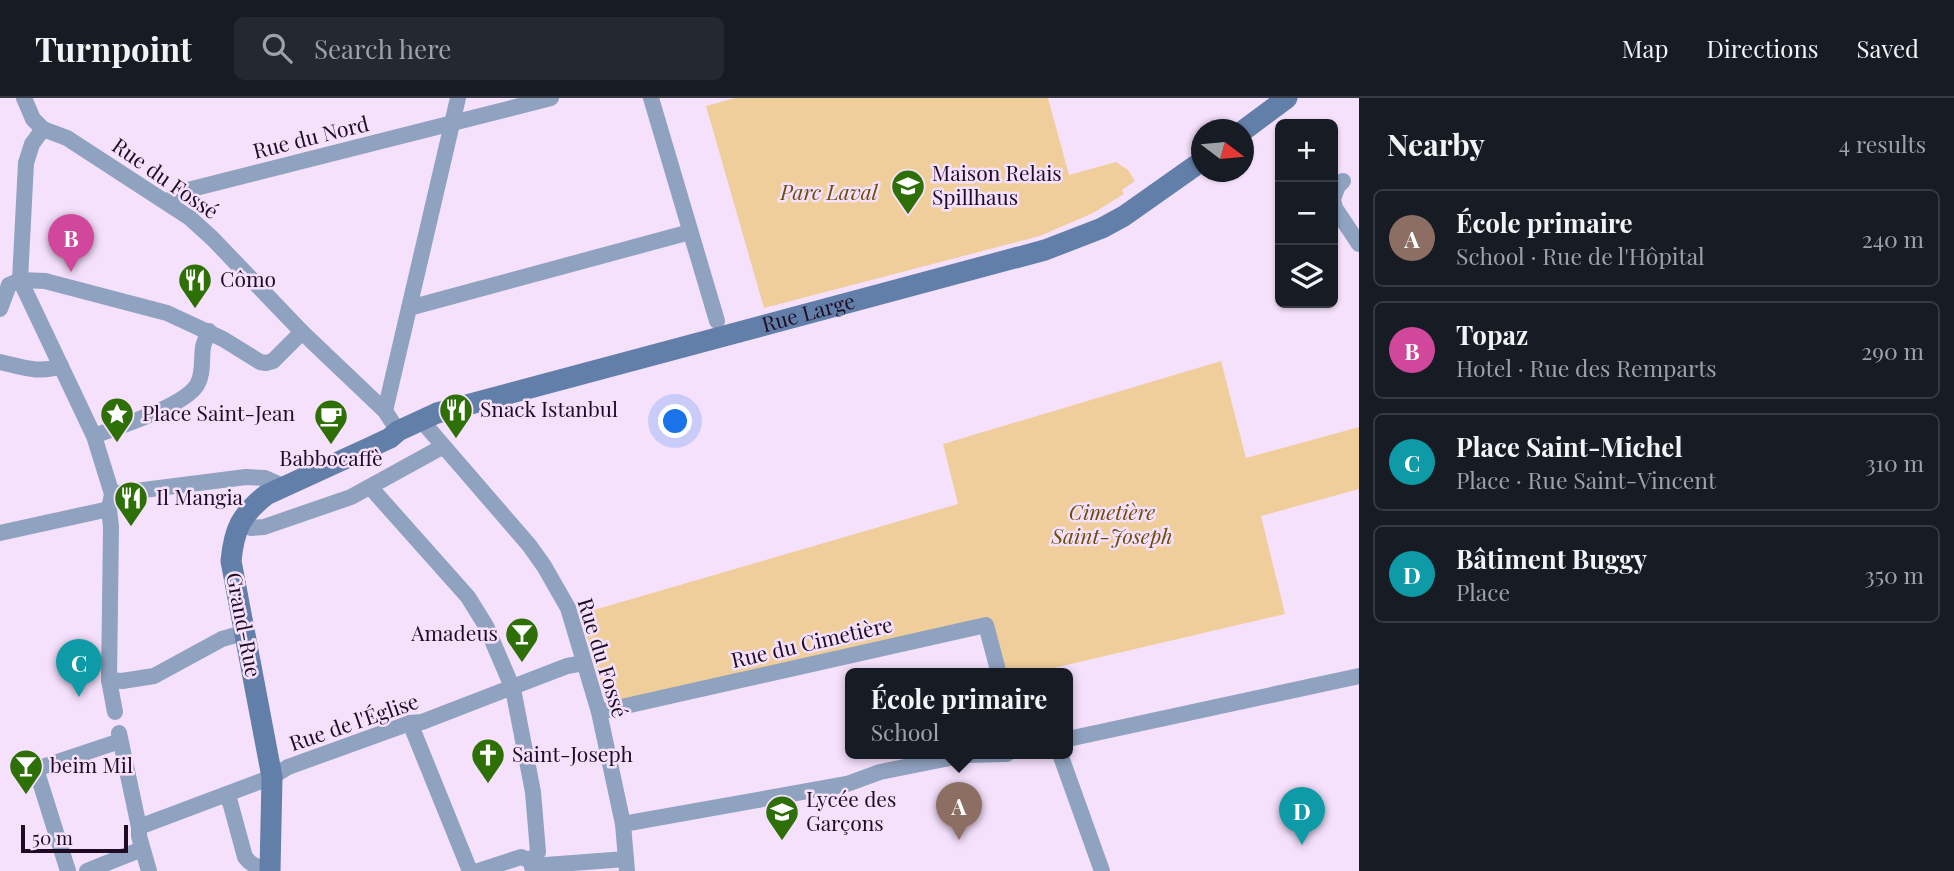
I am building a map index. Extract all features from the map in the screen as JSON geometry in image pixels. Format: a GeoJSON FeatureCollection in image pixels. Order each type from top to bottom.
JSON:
{"type":"FeatureCollection","features":[{"type":"Feature","properties":{"kind":"street"},"geometry":{"type":"LineString","coordinates":[[0,309],[10,283],[26,163],[32,144],[43,129],[33,119],[24,98]]}},
{"type":"Feature","properties":{"kind":"street"},"geometry":{"type":"LineString","coordinates":[[385,411],[458,98]]}},
{"type":"Feature","properties":{"kind":"street","name":"Rue du Nord"},"geometry":{"type":"LineString","coordinates":[[167,202],[180,192],[551,98]]}},
{"type":"Feature","properties":{"kind":"street"},"geometry":{"type":"LineString","coordinates":[[651,98],[717,321]]}},
{"type":"Feature","properties":{"kind":"street"},"geometry":{"type":"LineString","coordinates":[[1254,122],[1280,103]]}},
{"type":"Feature","properties":{"kind":"street","name":"Rue du Fossé"},"geometry":{"type":"LineString","coordinates":[[43,129],[67,138],[190,218],[385,411],[398,431]]}},
{"type":"Feature","properties":{"kind":"street","name":"Rue Large"},"geometry":{"type":"LineString","coordinates":[[398,431],[438,413],[1045,250],[1125,216],[1191,169]]}},
{"type":"Feature","properties":{"kind":"street"},"geometry":{"type":"LineString","coordinates":[[1338,212],[1359,244]]}},
{"type":"Feature","properties":{"kind":"street"},"geometry":{"type":"LineString","coordinates":[[409,309],[690,232]]}},
{"type":"Feature","properties":{"kind":"street"},"geometry":{"type":"LineString","coordinates":[[10,283],[45,281],[155,310],[209,331],[266,363],[272,361],[302,331]]}},
{"type":"Feature","properties":{"kind":"street"},"geometry":{"type":"LineString","coordinates":[[10,283],[61,366],[94,436],[111,502],[108,680],[114,712]]}},
{"type":"Feature","properties":{"kind":"street"},"geometry":{"type":"LineString","coordinates":[[94,436],[187,396],[198,384],[203,366],[203,346],[209,331]]}},
{"type":"Feature","properties":{"kind":"street"},"geometry":{"type":"LineString","coordinates":[[0,362],[34,371],[61,366]]}},
{"type":"Feature","properties":{"kind":"street","name":"Rue du Fossé"},"geometry":{"type":"LineString","coordinates":[[421,420],[529,545],[568,608],[599,712],[623,824],[626,865]]}},
{"type":"Feature","properties":{"kind":"street","name":"Grand-Rue"},"geometry":{"type":"LineString","coordinates":[[270,870],[272,777],[231,561],[233,541],[240,522],[266,495],[390,438],[398,431]]}},
{"type":"Feature","properties":{"kind":"street"},"geometry":{"type":"LineString","coordinates":[[240,522],[251,528],[264,527],[371,488],[442,447]]}},
{"type":"Feature","properties":{"kind":"street"},"geometry":{"type":"LineString","coordinates":[[0,533],[111,502],[246,477],[265,478],[284,486]]}},
{"type":"Feature","properties":{"kind":"street"},"geometry":{"type":"LineString","coordinates":[[371,488],[468,597],[486,626],[513,689],[533,792],[538,852],[532,866]]}},
{"type":"Feature","properties":{"kind":"street","name":"Rue du Cimetière"},"geometry":{"type":"LineString","coordinates":[[599,712],[986,625],[997,668]]}},
{"type":"Feature","properties":{"kind":"street"},"geometry":{"type":"LineString","coordinates":[[108,680],[122,681],[154,676],[222,639],[243,633]]}},
{"type":"Feature","properties":{"kind":"street","name":"Rue de l'Église"},"geometry":{"type":"LineString","coordinates":[[139,827],[272,777],[288,767],[410,723],[422,722],[567,666],[584,663]]}},
{"type":"Feature","properties":{"kind":"street"},"geometry":{"type":"LineString","coordinates":[[1073,738],[1359,676]]}},
{"type":"Feature","properties":{"kind":"street"},"geometry":{"type":"LineString","coordinates":[[410,723],[470,871]]}},
{"type":"Feature","properties":{"kind":"street"},"geometry":{"type":"LineString","coordinates":[[68,871],[36,769],[120,737],[142,849],[149,871]]}},
{"type":"Feature","properties":{"kind":"street"},"geometry":{"type":"LineString","coordinates":[[623,824],[847,784],[880,772],[945,759]]}},
{"type":"Feature","properties":{"kind":"street"},"geometry":{"type":"LineString","coordinates":[[1062,759],[1102,871]]}},
{"type":"Feature","properties":{"kind":"street"},"geometry":{"type":"LineString","coordinates":[[224,795],[230,802],[245,857],[258,868],[270,870]]}},
{"type":"Feature","properties":{"kind":"street"},"geometry":{"type":"LineString","coordinates":[[87,871],[142,849]]}},
{"type":"Feature","properties":{"kind":"street"},"geometry":{"type":"LineString","coordinates":[[478,871],[521,857],[532,866],[626,865]]}},
{"type":"Feature","properties":{"kind":"green space","name":"Parc Laval"},"geometry":{"type":"Polygon","coordinates":[[[735,98],[1048,98],[1069,175],[1116,162],[1128,170],[1135,181],[1122,190],[1124,194],[1093,213],[1040,236],[764,308],[706,106],[735,98]]]}},
{"type":"Feature","properties":{"kind":"green space","name":"Cimetière Saint-Joseph"},"geometry":{"type":"Polygon","coordinates":[[[1221,361],[1246,458],[1359,427],[1359,489],[1261,516],[1285,614],[1054,668],[1000,668],[987,617],[608,706],[580,614],[958,504],[943,444],[1221,361]]]}},
{"type":"Feature","properties":{"kind":"place","name":"Maison Relais Spillhaus"},"geometry":{"type":"Point","coordinates":[908,216]}},
{"type":"Feature","properties":{"kind":"place","name":"Topaz"},"geometry":{"type":"Point","coordinates":[71,272]}},
{"type":"Feature","properties":{"kind":"place","name":"Cômo"},"geometry":{"type":"Point","coordinates":[195,310]}},
{"type":"Feature","properties":{"kind":"place","name":"Snack Istanbul"},"geometry":{"type":"Point","coordinates":[456,440]}},
{"type":"Feature","properties":{"kind":"place","name":"Place Saint-Jean"},"geometry":{"type":"Point","coordinates":[117,444]}},
{"type":"Feature","properties":{"kind":"place","name":"Babbocaffè"},"geometry":{"type":"Point","coordinates":[331,446]}},
{"type":"Feature","properties":{"kind":"place","name":"Il Mangia"},"geometry":{"type":"Point","coordinates":[131,528]}},
{"type":"Feature","properties":{"kind":"place","name":"Amadeus"},"geometry":{"type":"Point","coordinates":[522,664]}},
{"type":"Feature","properties":{"kind":"place","name":"Place Saint-Michel"},"geometry":{"type":"Point","coordinates":[79,697]}},
{"type":"Feature","properties":{"kind":"place","name":"Saint-Joseph"},"geometry":{"type":"Point","coordinates":[488,785]}},
{"type":"Feature","properties":{"kind":"place","name":"beim Mil"},"geometry":{"type":"Point","coordinates":[26,796]}},
{"type":"Feature","properties":{"kind":"place","name":"École primaire"},"geometry":{"type":"Point","coordinates":[959,840]}},
{"type":"Feature","properties":{"kind":"place","name":"Lycée des Garçons"},"geometry":{"type":"Point","coordinates":[782,842]}},
{"type":"Feature","properties":{"kind":"place","name":"Bâtiment Buggy"},"geometry":{"type":"Point","coordinates":[1302,845]}}]}
